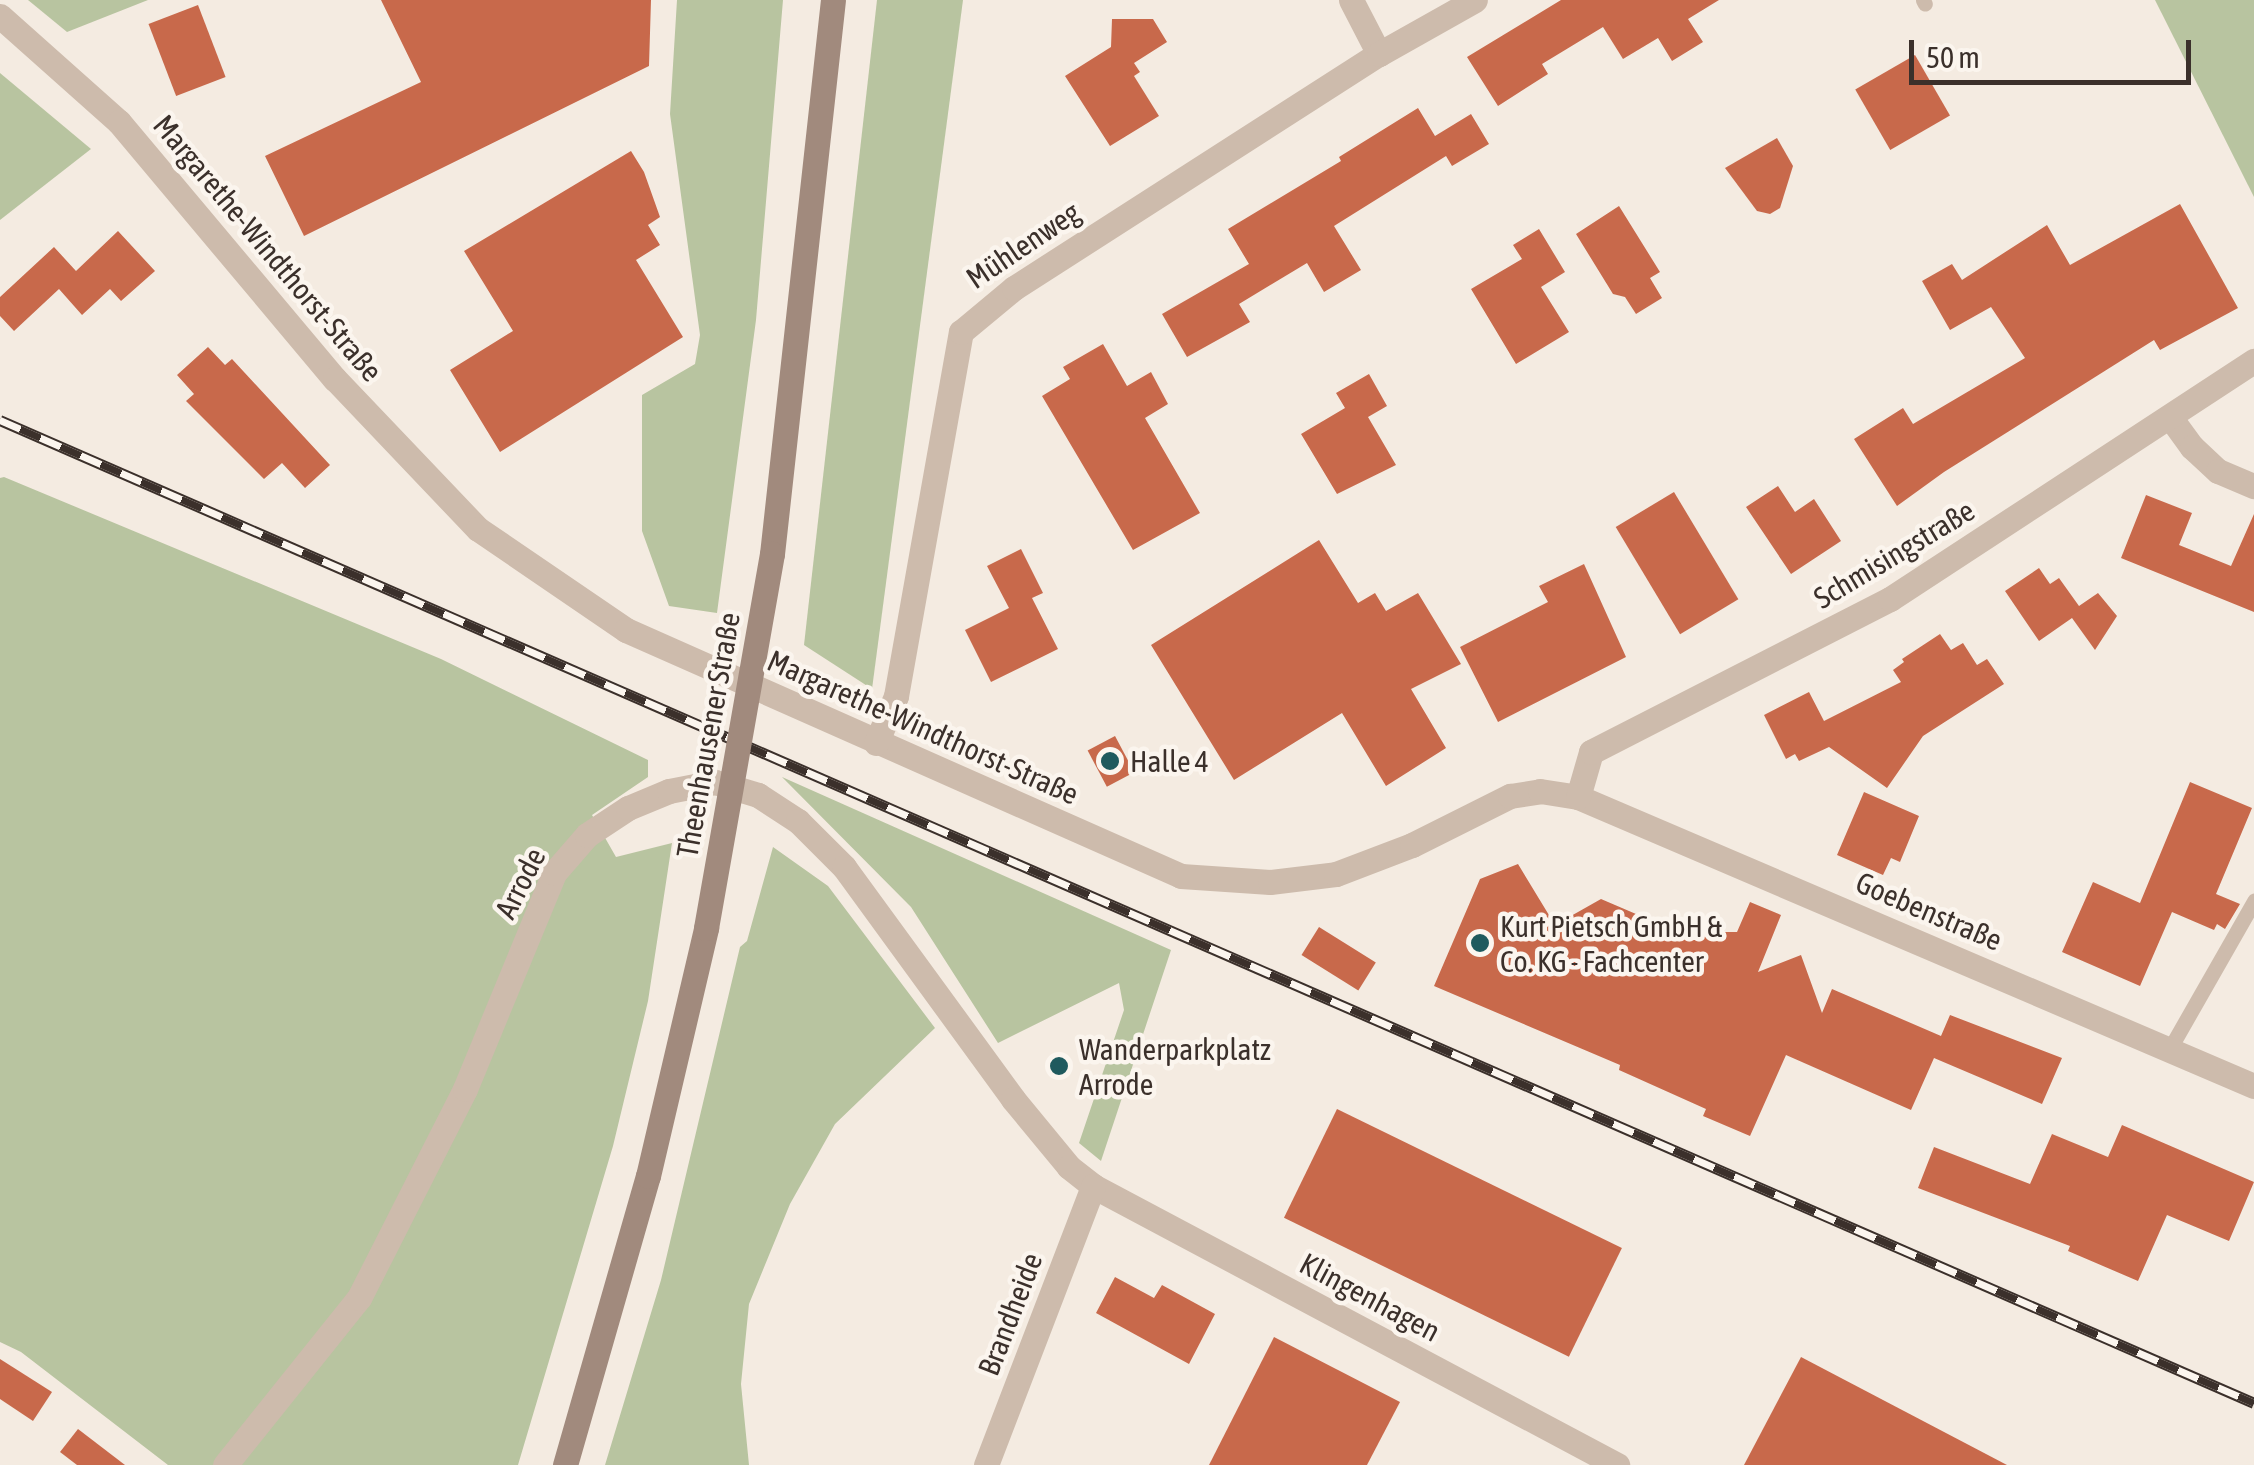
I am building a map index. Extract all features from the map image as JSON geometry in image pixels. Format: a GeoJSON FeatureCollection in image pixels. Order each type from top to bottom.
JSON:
{"type":"FeatureCollection","features":[{"type":"Feature","properties":{"kind":"main road","name":"Theenhausener Straße"},"geometry":{"type":"LineString","coordinates":[[564,1465],[648,1176],[706,928],[772,554],[833,0]]}},
{"type":"Feature","properties":{"kind":"street"},"geometry":{"type":"LineString","coordinates":[[1351,0],[1378,54]]}},
{"type":"Feature","properties":{"kind":"street","name":"Mühlenweg"},"geometry":{"type":"LineString","coordinates":[[876,743],[896,696],[961,332],[1014,288],[1378,54],[1475,0]]}},
{"type":"Feature","properties":{"kind":"street","name":"Margarethe-Windthorst-Straße"},"geometry":{"type":"LineString","coordinates":[[0,16],[119,122],[335,379],[478,529],[626,630],[1181,876],[1270,882],[1336,874],[1412,845],[1510,796],[1540,791],[1578,797]]}},
{"type":"Feature","properties":{"kind":"street","name":"Schmisingstraße"},"geometry":{"type":"LineString","coordinates":[[1578,797],[1592,752],[1890,600],[2254,361]]}},
{"type":"Feature","properties":{"kind":"street"},"geometry":{"type":"LineString","coordinates":[[2170,417],[2218,471],[2254,486]]}},
{"type":"Feature","properties":{"kind":"street","name":"Arrode"},"geometry":{"type":"LineString","coordinates":[[225,1465],[360,1298],[465,1089],[554,873],[587,835],[628,808],[669,791],[715,782],[758,795],[798,822],[854,880],[1013,1100],[1069,1167],[1093,1186]]}},
{"type":"Feature","properties":{"kind":"street","name":"Goebenstraße"},"geometry":{"type":"LineString","coordinates":[[1578,797],[2254,1086]]}},
{"type":"Feature","properties":{"kind":"street","name":"Brandheide"},"geometry":{"type":"LineString","coordinates":[[986,1465],[1093,1186]]}},
{"type":"Feature","properties":{"kind":"street","name":"Klingenhagen"},"geometry":{"type":"LineString","coordinates":[[1093,1186],[1617,1465]]}},
{"type":"Feature","properties":{"kind":"lane"},"geometry":{"type":"LineString","coordinates":[[2170,1050],[2254,902]]}},
{"type":"Feature","properties":{"kind":"green space"},"geometry":{"type":"Polygon","coordinates":[[[28,0],[148,0],[67,32],[28,0]]]}},
{"type":"Feature","properties":{"kind":"green space"},"geometry":{"type":"Polygon","coordinates":[[[677,0],[783,0],[756,320],[717,613],[669,606],[642,531],[642,395],[695,364],[700,335],[670,114],[677,0]]]}},
{"type":"Feature","properties":{"kind":"green space"},"geometry":{"type":"Polygon","coordinates":[[[877,0],[963,0],[872,689],[804,645],[877,0]]]}},
{"type":"Feature","properties":{"kind":"green space"},"geometry":{"type":"Polygon","coordinates":[[[2155,0],[2254,0],[2254,197],[2155,0]]]}},
{"type":"Feature","properties":{"kind":"green space"},"geometry":{"type":"Polygon","coordinates":[[[0,73],[91,149],[0,220],[0,73]]]}},
{"type":"Feature","properties":{"kind":"green space"},"geometry":{"type":"Polygon","coordinates":[[[0,478],[441,659],[648,760],[648,777],[592,815],[616,857],[672,843],[648,1001],[613,1146],[518,1465],[168,1465],[21,1352],[0,1342],[0,478]]]}},
{"type":"Feature","properties":{"kind":"green space"},"geometry":{"type":"Polygon","coordinates":[[[782,777],[1171,950],[1101,1161],[1079,1143],[1124,1010],[1119,983],[998,1043],[911,907],[782,777]]]}},
{"type":"Feature","properties":{"kind":"green space"},"geometry":{"type":"Polygon","coordinates":[[[773,847],[828,886],[935,1028],[835,1124],[790,1204],[749,1304],[741,1384],[749,1465],[605,1465],[661,1280],[740,947],[747,941],[773,847]]]}},
{"type":"Feature","properties":{"kind":"building"},"geometry":{"type":"Polygon","coordinates":[[[381,0],[651,0],[649,66],[304,236],[265,156],[421,82],[381,0]]]}},
{"type":"Feature","properties":{"kind":"building"},"geometry":{"type":"Polygon","coordinates":[[[1561,0],[1719,0],[1688,19],[1703,42],[1672,61],[1658,38],[1623,59],[1603,27],[1542,64],[1548,74],[1498,106],[1467,57],[1561,0]]]}},
{"type":"Feature","properties":{"kind":"building"},"geometry":{"type":"Polygon","coordinates":[[[198,5],[226,77],[176,96],[149,24],[198,5]]]}},
{"type":"Feature","properties":{"kind":"building"},"geometry":{"type":"Polygon","coordinates":[[[1112,19],[1153,19],[1167,42],[1134,63],[1140,72],[1134,76],[1159,116],[1110,146],[1065,76],[1111,47],[1112,19]]]}},
{"type":"Feature","properties":{"kind":"building"},"geometry":{"type":"Polygon","coordinates":[[[1915,55],[1950,116],[1890,150],[1855,90],[1915,55]]]}},
{"type":"Feature","properties":{"kind":"building"},"geometry":{"type":"Polygon","coordinates":[[[1418,108],[1435,136],[1471,114],[1489,144],[1452,166],[1446,156],[1334,226],[1361,270],[1324,292],[1307,263],[1239,304],[1250,322],[1187,357],[1162,314],[1249,264],[1228,229],[1341,161],[1339,157],[1418,108]]]}},
{"type":"Feature","properties":{"kind":"building"},"geometry":{"type":"Polygon","coordinates":[[[1777,138],[1793,166],[1780,208],[1770,214],[1757,211],[1725,168],[1777,138]]]}},
{"type":"Feature","properties":{"kind":"building"},"geometry":{"type":"Polygon","coordinates":[[[631,151],[644,172],[660,217],[648,225],[660,245],[636,260],[683,337],[500,452],[450,370],[513,331],[464,251],[631,151]]]}},
{"type":"Feature","properties":{"kind":"building"},"geometry":{"type":"Polygon","coordinates":[[[2180,204],[2238,308],[2160,350],[2154,340],[1944,472],[1897,506],[1854,439],[1903,408],[1913,424],[2025,358],[1991,307],[1950,330],[1922,281],[1952,264],[1962,280],[2047,225],[2070,265],[2180,204]]]}},
{"type":"Feature","properties":{"kind":"building"},"geometry":{"type":"Polygon","coordinates":[[[1619,206],[1660,272],[1650,278],[1662,298],[1636,314],[1625,297],[1613,294],[1576,234],[1619,206]]]}},
{"type":"Feature","properties":{"kind":"building"},"geometry":{"type":"Polygon","coordinates":[[[1539,229],[1565,272],[1541,287],[1569,332],[1516,364],[1471,289],[1522,259],[1513,245],[1539,229]]]}},
{"type":"Feature","properties":{"kind":"building"},"geometry":{"type":"Polygon","coordinates":[[[118,231],[155,271],[121,301],[110,289],[82,315],[59,289],[14,331],[0,316],[0,297],[54,247],[76,271],[118,231]]]}},
{"type":"Feature","properties":{"kind":"building"},"geometry":{"type":"Polygon","coordinates":[[[1103,344],[1127,386],[1151,372],[1168,404],[1145,418],[1200,513],[1133,550],[1042,396],[1070,379],[1063,367],[1103,344]]]}},
{"type":"Feature","properties":{"kind":"building"},"geometry":{"type":"Polygon","coordinates":[[[208,347],[225,365],[232,359],[330,465],[305,488],[282,463],[264,479],[186,401],[194,394],[177,375],[208,347]]]}},
{"type":"Feature","properties":{"kind":"building"},"geometry":{"type":"Polygon","coordinates":[[[1369,374],[1387,406],[1368,417],[1396,465],[1337,494],[1301,434],[1345,408],[1336,393],[1369,374]]]}},
{"type":"Feature","properties":{"kind":"building"},"geometry":{"type":"Polygon","coordinates":[[[1778,486],[1795,512],[1814,499],[1841,541],[1791,574],[1746,507],[1778,486]]]}},
{"type":"Feature","properties":{"kind":"building"},"geometry":{"type":"Polygon","coordinates":[[[1674,492],[1738,599],[1680,634],[1616,527],[1674,492]]]}},
{"type":"Feature","properties":{"kind":"building"},"geometry":{"type":"Polygon","coordinates":[[[2146,495],[2192,513],[2179,545],[2231,566],[2254,514],[2254,612],[2121,558],[2146,495]]]}},
{"type":"Feature","properties":{"kind":"building"},"geometry":{"type":"Polygon","coordinates":[[[1319,540],[1358,603],[1375,593],[1386,611],[1418,593],[1461,664],[1411,689],[1446,748],[1386,786],[1342,713],[1234,780],[1151,645],[1319,540]]]}},
{"type":"Feature","properties":{"kind":"building"},"geometry":{"type":"Polygon","coordinates":[[[1021,549],[1043,593],[1032,598],[1058,649],[991,682],[965,630],[1009,608],[987,566],[1021,549]]]}},
{"type":"Feature","properties":{"kind":"building"},"geometry":{"type":"Polygon","coordinates":[[[1584,564],[1626,657],[1498,722],[1460,647],[1548,602],[1539,586],[1584,564]]]}},
{"type":"Feature","properties":{"kind":"building"},"geometry":{"type":"Polygon","coordinates":[[[2039,568],[2050,584],[2059,578],[2079,606],[2098,593],[2117,616],[2095,650],[2072,618],[2039,641],[2005,591],[2039,568]]]}},
{"type":"Feature","properties":{"kind":"building"},"geometry":{"type":"Polygon","coordinates":[[[1940,634],[1951,650],[1963,643],[1977,665],[1987,659],[2004,684],[1923,736],[1887,788],[1829,747],[1799,761],[1795,754],[1786,759],[1764,715],[1809,692],[1824,721],[1901,682],[1893,670],[1904,662],[1902,659],[1940,634]]]}},
{"type":"Feature","properties":{"kind":"building","name":"Halle 4"},"geometry":{"type":"Polygon","coordinates":[[[1115,736],[1134,772],[1107,787],[1088,751],[1115,736]]]}},
{"type":"Feature","properties":{"kind":"building"},"geometry":{"type":"Polygon","coordinates":[[[2190,782],[2252,808],[2216,894],[2240,904],[2225,929],[2217,924],[2214,930],[2172,912],[2140,986],[2062,952],[2093,882],[2140,903],[2190,782]]]}},
{"type":"Feature","properties":{"kind":"building"},"geometry":{"type":"Polygon","coordinates":[[[1864,792],[1919,816],[1900,862],[1891,858],[1883,875],[1837,855],[1864,792]]]}},
{"type":"Feature","properties":{"kind":"building"},"geometry":{"type":"Polygon","coordinates":[[[1518,864],[1555,925],[1601,899],[1678,932],[1680,926],[1692,932],[1737,932],[1750,902],[1781,915],[1758,972],[1801,955],[1822,1013],[1832,989],[1941,1036],[1950,1015],[2062,1058],[2042,1104],[1934,1058],[1911,1110],[1786,1055],[1750,1136],[1703,1116],[1706,1109],[1619,1070],[1620,1065],[1434,986],[1480,879],[1518,864]]]}},
{"type":"Feature","properties":{"kind":"building"},"geometry":{"type":"Polygon","coordinates":[[[1319,927],[1376,963],[1358,990],[1302,955],[1319,927]]]}},
{"type":"Feature","properties":{"kind":"building"},"geometry":{"type":"Polygon","coordinates":[[[1337,1109],[1622,1248],[1569,1357],[1284,1218],[1337,1109]]]}},
{"type":"Feature","properties":{"kind":"building"},"geometry":{"type":"Polygon","coordinates":[[[2122,1125],[2254,1182],[2229,1241],[2167,1215],[2138,1281],[2068,1251],[2070,1246],[1918,1188],[1934,1147],[2030,1184],[2052,1134],[2108,1157],[2122,1125]]]}},
{"type":"Feature","properties":{"kind":"building"},"geometry":{"type":"Polygon","coordinates":[[[1115,1277],[1154,1298],[1162,1285],[1215,1314],[1189,1364],[1096,1313],[1115,1277]]]}},
{"type":"Feature","properties":{"kind":"building"},"geometry":{"type":"Polygon","coordinates":[[[1274,1337],[1400,1402],[1367,1465],[1209,1465],[1274,1337]]]}},
{"type":"Feature","properties":{"kind":"building"},"geometry":{"type":"Polygon","coordinates":[[[1801,1357],[2007,1465],[1744,1465],[1801,1357]]]}},
{"type":"Feature","properties":{"kind":"building"},"geometry":{"type":"Polygon","coordinates":[[[0,1359],[52,1392],[33,1421],[0,1399],[0,1359]]]}},
{"type":"Feature","properties":{"kind":"building"},"geometry":{"type":"Polygon","coordinates":[[[78,1429],[125,1465],[77,1465],[60,1452],[78,1429]]]}},
{"type":"Feature","properties":{"kind":"railway"},"geometry":{"type":"LineString","coordinates":[[0,420],[2254,1403]]}},
{"type":"Feature","properties":{"kind":"place","name":"Halle 4"},"geometry":{"type":"Point","coordinates":[1110,761]}},
{"type":"Feature","properties":{"kind":"place","name":"Kurt Pietsch GmbH & Co. KG - Fachcenter"},"geometry":{"type":"Point","coordinates":[1480,943]}},
{"type":"Feature","properties":{"kind":"place","name":"Wanderparkplatz Arrode"},"geometry":{"type":"Point","coordinates":[1059,1066]}}]}
